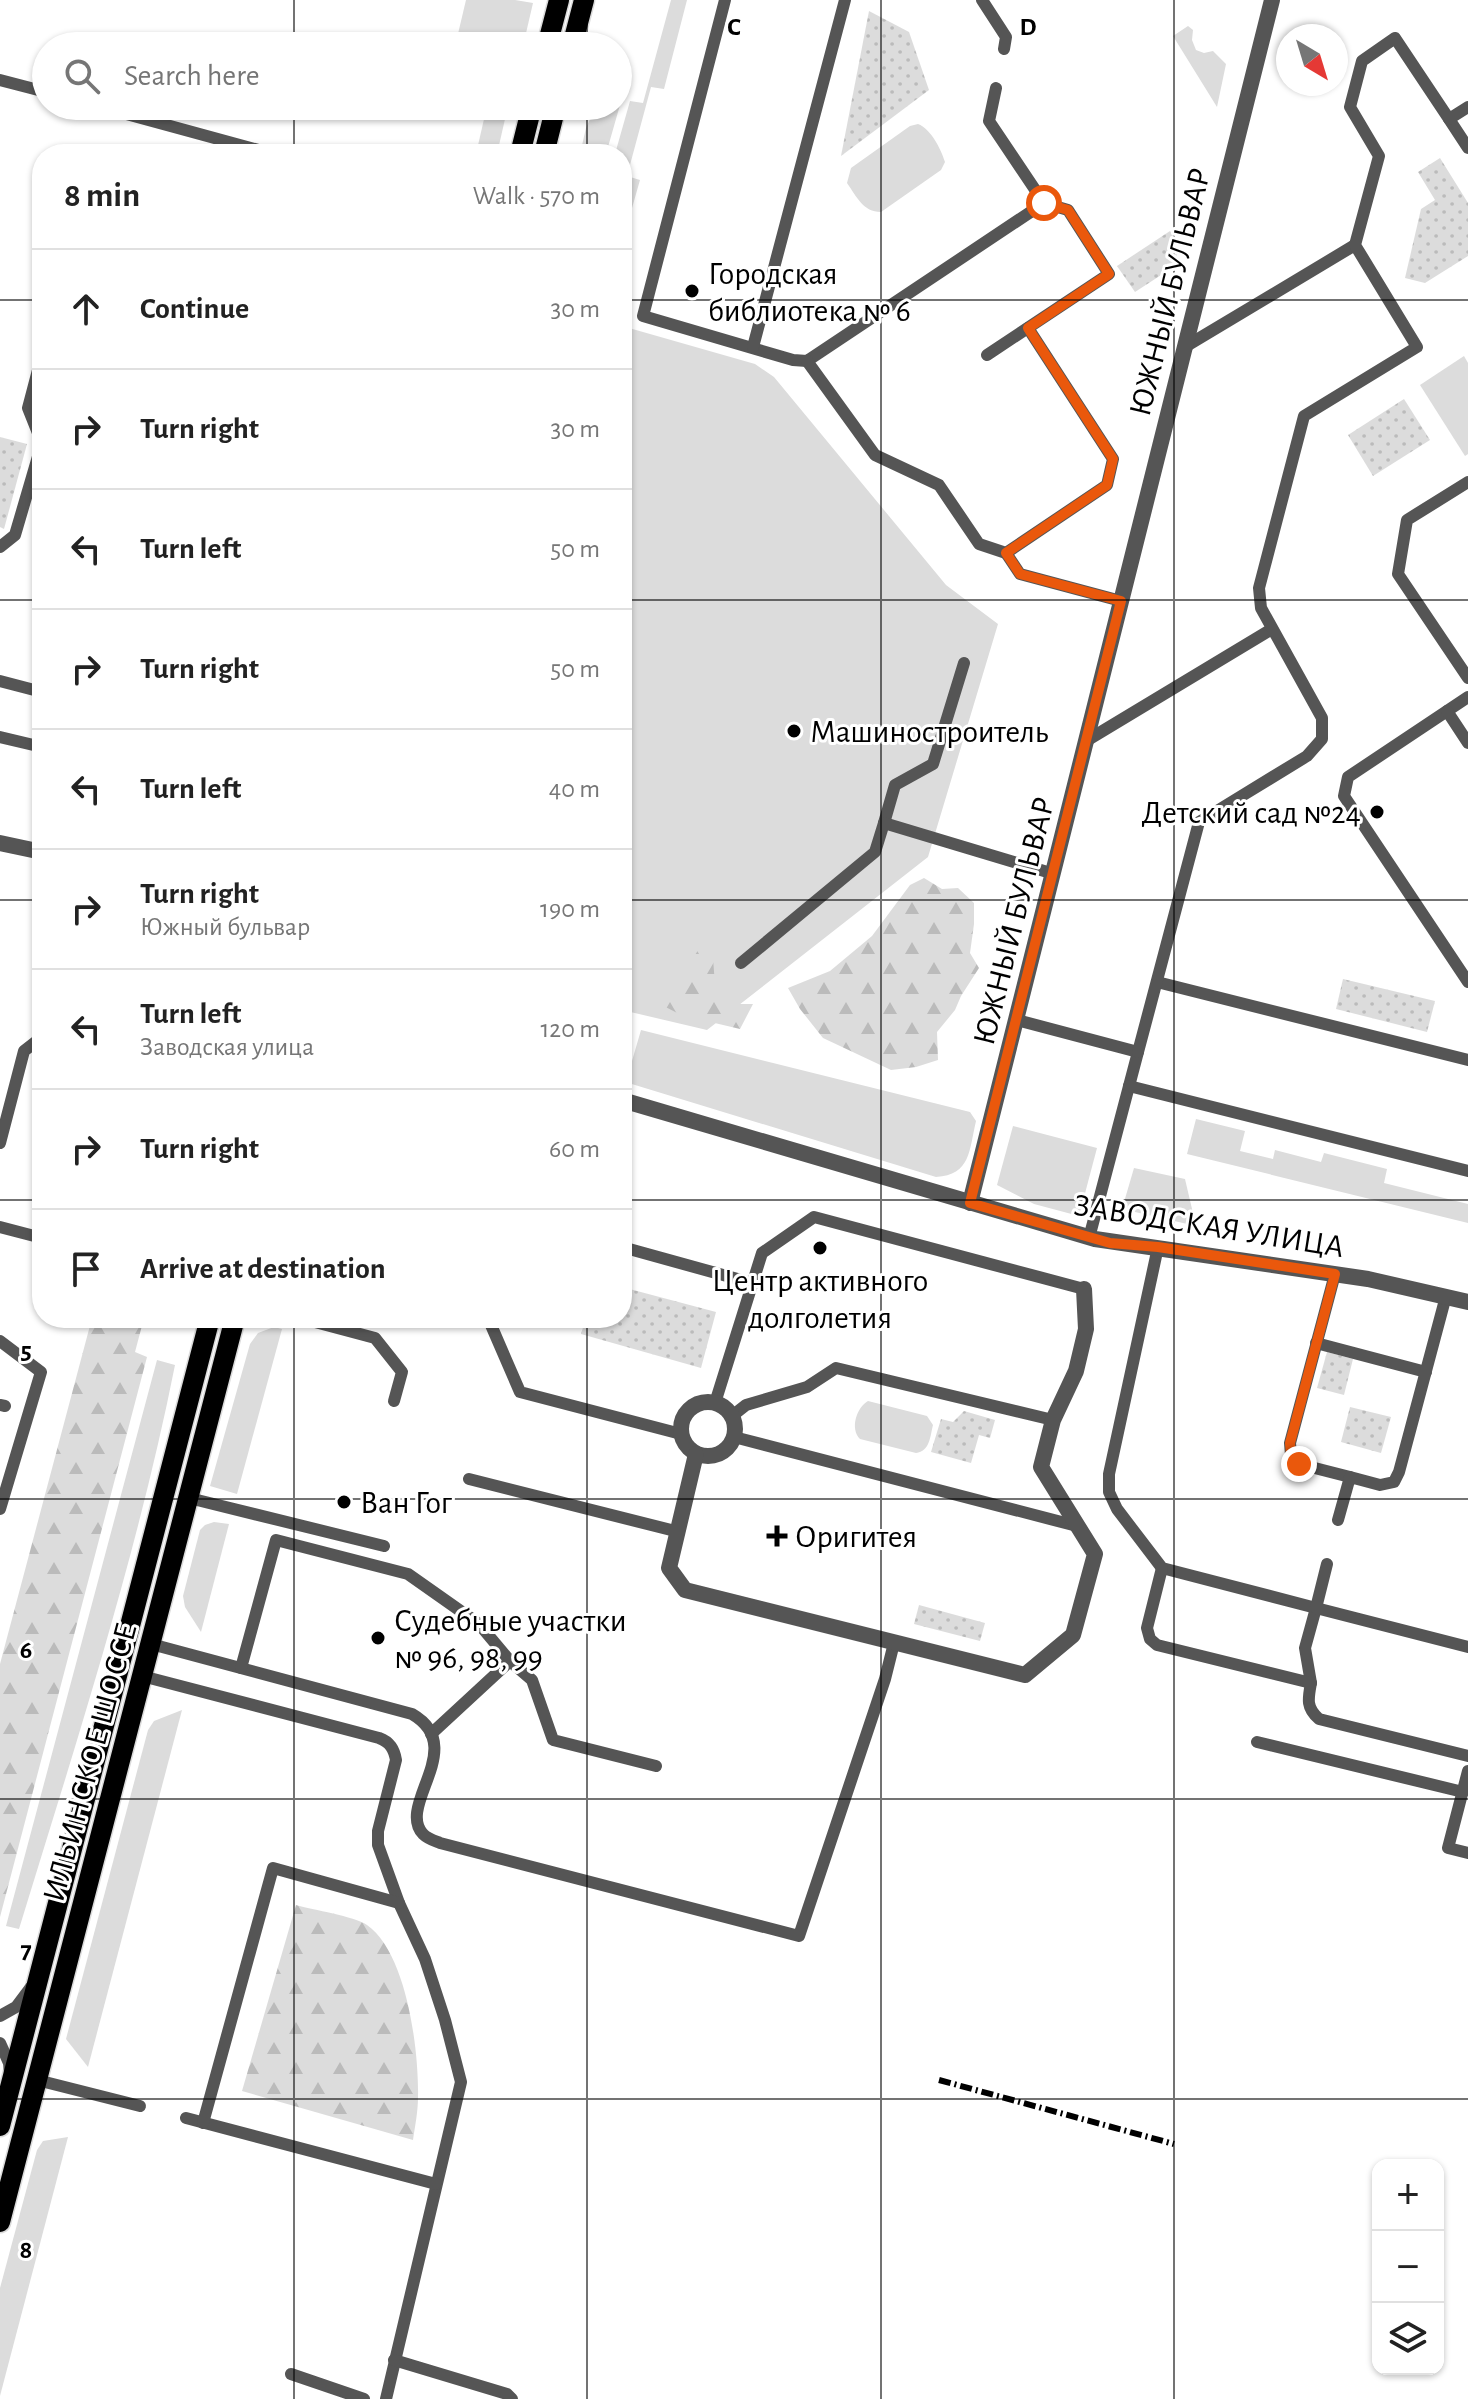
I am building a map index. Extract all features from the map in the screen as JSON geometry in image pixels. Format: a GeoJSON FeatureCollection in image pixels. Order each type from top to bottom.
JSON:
{"type":"FeatureCollection","features":[{"type":"Feature","properties":{"kind":"main road"},"geometry":{"type":"LineString","coordinates":[[551,32],[559,0]]}},
{"type":"Feature","properties":{"kind":"main road"},"geometry":{"type":"LineString","coordinates":[[576,32],[584,0]]}},
{"type":"Feature","properties":{"kind":"main road"},"geometry":{"type":"LineString","coordinates":[[522,144],[528,120]]}},
{"type":"Feature","properties":{"kind":"main road"},"geometry":{"type":"LineString","coordinates":[[546,144],[552,120]]}},
{"type":"Feature","properties":{"kind":"main road","name":"ИЛЬИНСКОЕ ШОССЕ"},"geometry":{"type":"LineString","coordinates":[[0,2126],[207,1328]]}},
{"type":"Feature","properties":{"kind":"main road","name":"ИЛЬИНСКОЕ ШОССЕ"},"geometry":{"type":"LineString","coordinates":[[0,2222],[232,1328]]}},
{"type":"Feature","properties":{"kind":"street","name":"ЮЖНЫЙ БУЛЬВАР"},"geometry":{"type":"LineString","coordinates":[[970,1203],[1272,0]]}},
{"type":"Feature","properties":{"kind":"street"},"geometry":{"type":"LineString","coordinates":[[0,843],[32,850]]}},
{"type":"Feature","properties":{"kind":"street","name":"ЗАВОДСКАЯ УЛИЦА"},"geometry":{"type":"LineString","coordinates":[[632,1103],[1110,1243],[1158,1247],[1368,1279],[1468,1302]]}},
{"type":"Feature","properties":{"kind":"street"},"geometry":{"type":"LineString","coordinates":[[696,1454],[669,1568],[685,1590],[1025,1675],[1073,1635],[1095,1554],[1041,1467],[1053,1420],[1076,1371],[1086,1329],[1084,1289]]}},
{"type":"Feature","properties":{"kind":"street"},"geometry":{"type":"LineString","coordinates":[[703,1402],[715,1403],[727,1409],[732,1416],[734,1437],[721,1453],[696,1454],[684,1442],[681,1425],[688,1410],[703,1402]]}},
{"type":"Feature","properties":{"kind":"lane"},"geometry":{"type":"LineString","coordinates":[[725,0],[643,316],[793,360],[807,361],[1044,203]]}},
{"type":"Feature","properties":{"kind":"lane"},"geometry":{"type":"LineString","coordinates":[[753,347],[845,0]]}},
{"type":"Feature","properties":{"kind":"lane"},"geometry":{"type":"LineString","coordinates":[[982,0],[1006,37],[1004,49]]}},
{"type":"Feature","properties":{"kind":"lane"},"geometry":{"type":"LineString","coordinates":[[1183,348],[1355,245],[1379,156],[1350,107],[1362,61],[1395,38],[1468,148]]}},
{"type":"Feature","properties":{"kind":"lane"},"geometry":{"type":"LineString","coordinates":[[0,80],[32,88]]}},
{"type":"Feature","properties":{"kind":"lane"},"geometry":{"type":"LineString","coordinates":[[987,355],[1109,274],[1068,210],[1044,203],[989,121],[996,88]]}},
{"type":"Feature","properties":{"kind":"lane"},"geometry":{"type":"LineString","coordinates":[[1449,119],[1468,107]]}},
{"type":"Feature","properties":{"kind":"lane"},"geometry":{"type":"LineString","coordinates":[[148,120],[236,144]]}},
{"type":"Feature","properties":{"kind":"lane"},"geometry":{"type":"LineString","coordinates":[[1089,1238],[1199,822],[1307,756],[1322,739],[1322,718],[1261,608],[1259,588],[1304,416],[1417,347],[1355,245]]}},
{"type":"Feature","properties":{"kind":"lane"},"geometry":{"type":"LineString","coordinates":[[1006,553],[1107,485],[1113,459],[1028,328]]}},
{"type":"Feature","properties":{"kind":"lane"},"geometry":{"type":"LineString","coordinates":[[807,361],[875,455],[939,485],[979,544],[1006,553],[1020,574],[1121,601]]}},
{"type":"Feature","properties":{"kind":"lane"},"geometry":{"type":"LineString","coordinates":[[32,393],[28,408],[32,418]]}},
{"type":"Feature","properties":{"kind":"lane"},"geometry":{"type":"LineString","coordinates":[[0,547],[15,535],[32,477]]}},
{"type":"Feature","properties":{"kind":"lane"},"geometry":{"type":"LineString","coordinates":[[1468,482],[1407,520],[1398,574],[1468,678]]}},
{"type":"Feature","properties":{"kind":"lane"},"geometry":{"type":"LineString","coordinates":[[1086,741],[1272,629]]}},
{"type":"Feature","properties":{"kind":"lane"},"geometry":{"type":"LineString","coordinates":[[741,963],[875,852],[895,785],[933,764],[964,663]]}},
{"type":"Feature","properties":{"kind":"lane"},"geometry":{"type":"LineString","coordinates":[[0,681],[32,689]]}},
{"type":"Feature","properties":{"kind":"lane"},"geometry":{"type":"LineString","coordinates":[[1468,697],[1348,777],[1344,796],[1468,982]]}},
{"type":"Feature","properties":{"kind":"lane"},"geometry":{"type":"LineString","coordinates":[[1447,711],[1468,743]]}},
{"type":"Feature","properties":{"kind":"lane"},"geometry":{"type":"LineString","coordinates":[[0,737],[32,745]]}},
{"type":"Feature","properties":{"kind":"lane"},"geometry":{"type":"LineString","coordinates":[[884,823],[1054,874]]}},
{"type":"Feature","properties":{"kind":"lane"},"geometry":{"type":"LineString","coordinates":[[1157,982],[1468,1060]]}},
{"type":"Feature","properties":{"kind":"lane"},"geometry":{"type":"LineString","coordinates":[[1017,1020],[1138,1052]]}},
{"type":"Feature","properties":{"kind":"lane"},"geometry":{"type":"LineString","coordinates":[[0,1143],[24,1051],[32,1045]]}},
{"type":"Feature","properties":{"kind":"lane"},"geometry":{"type":"LineString","coordinates":[[1129,1086],[1468,1171]]}},
{"type":"Feature","properties":{"kind":"lane"},"geometry":{"type":"LineString","coordinates":[[715,1403],[762,1253],[814,1217],[1084,1289]]}},
{"type":"Feature","properties":{"kind":"lane"},"geometry":{"type":"LineString","coordinates":[[0,1227],[32,1235]]}},
{"type":"Feature","properties":{"kind":"lane"},"geometry":{"type":"LineString","coordinates":[[1158,1247],[1109,1474],[1109,1492],[1117,1509],[1162,1568],[1468,1647]]}},
{"type":"Feature","properties":{"kind":"lane"},"geometry":{"type":"LineString","coordinates":[[632,1250],[752,1283]]}},
{"type":"Feature","properties":{"kind":"lane"},"geometry":{"type":"LineString","coordinates":[[1335,1274],[1290,1443],[1291,1455],[1299,1464],[1380,1485],[1394,1482],[1399,1472],[1446,1296]]}},
{"type":"Feature","properties":{"kind":"lane"},"geometry":{"type":"LineString","coordinates":[[338,1328],[375,1338],[402,1372],[394,1401]]}},
{"type":"Feature","properties":{"kind":"lane"},"geometry":{"type":"LineString","coordinates":[[492,1328],[520,1392],[681,1434]]}},
{"type":"Feature","properties":{"kind":"lane"},"geometry":{"type":"LineString","coordinates":[[0,1341],[41,1372],[0,1509]]}},
{"type":"Feature","properties":{"kind":"lane"},"geometry":{"type":"LineString","coordinates":[[1316,1343],[1426,1372]]}},
{"type":"Feature","properties":{"kind":"lane"},"geometry":{"type":"LineString","coordinates":[[732,1416],[746,1405],[807,1387],[836,1368],[1053,1420]]}},
{"type":"Feature","properties":{"kind":"lane"},"geometry":{"type":"LineString","coordinates":[[734,1437],[1077,1526]]}},
{"type":"Feature","properties":{"kind":"lane"},"geometry":{"type":"LineString","coordinates":[[1338,1520],[1350,1477]]}},
{"type":"Feature","properties":{"kind":"lane"},"geometry":{"type":"LineString","coordinates":[[469,1479],[679,1532]]}},
{"type":"Feature","properties":{"kind":"lane"},"geometry":{"type":"LineString","coordinates":[[189,1498],[384,1546]]}},
{"type":"Feature","properties":{"kind":"lane"},"geometry":{"type":"LineString","coordinates":[[241,1668],[276,1540],[408,1574],[479,1624],[510,1661],[532,1680],[553,1740],[656,1766]]}},
{"type":"Feature","properties":{"kind":"lane"},"geometry":{"type":"LineString","coordinates":[[1327,1564],[1305,1648],[1311,1683],[1308,1701],[1311,1713],[1319,1719],[1468,1756]]}},
{"type":"Feature","properties":{"kind":"lane"},"geometry":{"type":"LineString","coordinates":[[1162,1568],[1147,1628],[1150,1639],[1157,1645],[1311,1683]]}},
{"type":"Feature","properties":{"kind":"lane"},"geometry":{"type":"LineString","coordinates":[[151,1644],[412,1714],[420,1719],[431,1734],[435,1753],[416,1818],[422,1833],[429,1838],[799,1936],[885,1679],[894,1643]]}},
{"type":"Feature","properties":{"kind":"lane"},"geometry":{"type":"LineString","coordinates":[[431,1734],[510,1661]]}},
{"type":"Feature","properties":{"kind":"lane"},"geometry":{"type":"LineString","coordinates":[[142,1676],[385,1740],[392,1746],[396,1760],[378,1831],[378,1845],[399,1903],[425,1959],[461,2082],[386,2399]]}},
{"type":"Feature","properties":{"kind":"lane"},"geometry":{"type":"LineString","coordinates":[[1257,1742],[1463,1792]]}},
{"type":"Feature","properties":{"kind":"lane"},"geometry":{"type":"LineString","coordinates":[[1468,1771],[1448,1848],[1468,1853]]}},
{"type":"Feature","properties":{"kind":"lane"},"geometry":{"type":"LineString","coordinates":[[203,2123],[273,1868],[399,1903]]}},
{"type":"Feature","properties":{"kind":"lane"},"geometry":{"type":"LineString","coordinates":[[0,2016],[16,2007],[31,1987],[43,1962]]}},
{"type":"Feature","properties":{"kind":"lane"},"geometry":{"type":"LineString","coordinates":[[0,2043],[9,2063],[10,2087]]}},
{"type":"Feature","properties":{"kind":"lane"},"geometry":{"type":"LineString","coordinates":[[37,2080],[140,2106]]}},
{"type":"Feature","properties":{"kind":"lane"},"geometry":{"type":"LineString","coordinates":[[186,2118],[436,2184]]}},
{"type":"Feature","properties":{"kind":"lane"},"geometry":{"type":"LineString","coordinates":[[394,2360],[507,2394],[512,2399]]}},
{"type":"Feature","properties":{"kind":"lane"},"geometry":{"type":"LineString","coordinates":[[291,2374],[364,2399]]}},
{"type":"Feature","properties":{"kind":"green space"},"geometry":{"type":"Polygon","coordinates":[[[466,0],[533,3],[526,32],[458,32],[466,0]]]}},
{"type":"Feature","properties":{"kind":"green space"},"geometry":{"type":"Polygon","coordinates":[[[671,0],[687,0],[664,89],[651,87],[632,157],[632,144],[618,144],[625,120],[632,120],[632,101],[643,103],[671,0]]]}},
{"type":"Feature","properties":{"kind":"green space"},"geometry":{"type":"Polygon","coordinates":[[[869,11],[909,32],[929,90],[841,156],[869,11]]]}},
{"type":"Feature","properties":{"kind":"green space"},"geometry":{"type":"Polygon","coordinates":[[[1188,26],[1193,30],[1192,40],[1196,50],[1204,53],[1213,51],[1226,64],[1217,107],[1173,36],[1188,26]]]}},
{"type":"Feature","properties":{"kind":"green space"},"geometry":{"type":"Polygon","coordinates":[[[484,120],[505,120],[499,144],[478,144],[484,120]]]}},
{"type":"Feature","properties":{"kind":"green space"},"geometry":{"type":"Polygon","coordinates":[[[590,120],[616,120],[609,144],[582,144],[590,120]]]}},
{"type":"Feature","properties":{"kind":"green space"},"geometry":{"type":"Polygon","coordinates":[[[918,124],[927,130],[938,146],[945,162],[941,170],[881,212],[870,209],[861,203],[847,183],[851,168],[910,126],[918,124]]]}},
{"type":"Feature","properties":{"kind":"green space"},"geometry":{"type":"Polygon","coordinates":[[[1440,158],[1468,203],[1468,256],[1425,283],[1405,278],[1421,209],[1435,200],[1418,172],[1440,158]]]}},
{"type":"Feature","properties":{"kind":"green space"},"geometry":{"type":"Polygon","coordinates":[[[632,178],[640,180],[632,208],[632,178]]]}},
{"type":"Feature","properties":{"kind":"green space"},"geometry":{"type":"Polygon","coordinates":[[[1170,231],[1179,244],[1175,266],[1135,292],[1117,266],[1170,231]]]}},
{"type":"Feature","properties":{"kind":"green space","name":"Машиностроитель"},"geometry":{"type":"Polygon","coordinates":[[[632,329],[755,364],[774,377],[946,585],[998,624],[928,857],[707,1030],[632,1012],[632,329]]]}},
{"type":"Feature","properties":{"kind":"green space"},"geometry":{"type":"Polygon","coordinates":[[[1464,356],[1468,363],[1468,454],[1465,456],[1420,385],[1464,356]]]}},
{"type":"Feature","properties":{"kind":"green space"},"geometry":{"type":"Polygon","coordinates":[[[1404,399],[1430,440],[1373,476],[1348,435],[1404,399]]]}},
{"type":"Feature","properties":{"kind":"green space"},"geometry":{"type":"Polygon","coordinates":[[[0,437],[27,444],[4,529],[0,527],[0,437]]]}},
{"type":"Feature","properties":{"kind":"green space"},"geometry":{"type":"Polygon","coordinates":[[[924,878],[942,889],[958,888],[974,903],[970,953],[979,968],[955,1010],[937,1032],[938,1060],[891,1070],[823,1038],[788,988],[830,971],[872,936],[910,885],[924,878]]]}},
{"type":"Feature","properties":{"kind":"green space"},"geometry":{"type":"Polygon","coordinates":[[[699,949],[713,958],[715,985],[727,1004],[753,1004],[740,1029],[681,1015],[656,1002],[678,980],[699,949]]]}},
{"type":"Feature","properties":{"kind":"green space"},"geometry":{"type":"Polygon","coordinates":[[[1343,979],[1435,1001],[1427,1032],[1336,1009],[1343,979]]]}},
{"type":"Feature","properties":{"kind":"green space"},"geometry":{"type":"Polygon","coordinates":[[[641,1030],[970,1112],[976,1121],[962,1166],[947,1175],[936,1177],[632,1084],[632,1061],[641,1030]]]}},
{"type":"Feature","properties":{"kind":"green space"},"geometry":{"type":"Polygon","coordinates":[[[1196,1119],[1245,1131],[1240,1151],[1273,1159],[1275,1150],[1321,1162],[1324,1153],[1387,1169],[1384,1183],[1468,1204],[1468,1223],[1187,1154],[1196,1119]]]}},
{"type":"Feature","properties":{"kind":"green space"},"geometry":{"type":"Polygon","coordinates":[[[1013,1126],[1097,1148],[1079,1216],[1034,1204],[997,1185],[1013,1126]]]}},
{"type":"Feature","properties":{"kind":"green space"},"geometry":{"type":"Polygon","coordinates":[[[1134,1168],[1185,1179],[1196,1226],[1122,1209],[1134,1168]]]}},
{"type":"Feature","properties":{"kind":"green space"},"geometry":{"type":"Polygon","coordinates":[[[632,1290],[716,1312],[701,1368],[581,1334],[583,1328],[632,1328],[632,1290]]]}},
{"type":"Feature","properties":{"kind":"green space"},"geometry":{"type":"Polygon","coordinates":[[[89,1328],[141,1328],[135,1352],[147,1357],[0,1917],[0,1664],[89,1328]]]}},
{"type":"Feature","properties":{"kind":"green space"},"geometry":{"type":"Polygon","coordinates":[[[271,1328],[282,1329],[237,1494],[210,1486],[250,1344],[258,1333],[271,1328]]]}},
{"type":"Feature","properties":{"kind":"green space"},"geometry":{"type":"Polygon","coordinates":[[[1327,1352],[1353,1359],[1344,1395],[1317,1388],[1327,1352]]]}},
{"type":"Feature","properties":{"kind":"green space"},"geometry":{"type":"Polygon","coordinates":[[[157,1360],[175,1365],[143,1508],[19,1929],[6,1926],[157,1360]]]}},
{"type":"Feature","properties":{"kind":"green space"},"geometry":{"type":"Polygon","coordinates":[[[868,1401],[927,1416],[933,1425],[927,1446],[916,1453],[860,1439],[855,1430],[856,1419],[860,1408],[868,1401]]]}},
{"type":"Feature","properties":{"kind":"green space"},"geometry":{"type":"Polygon","coordinates":[[[1350,1407],[1391,1417],[1381,1453],[1341,1442],[1350,1407]]]}},
{"type":"Feature","properties":{"kind":"green space"},"geometry":{"type":"Polygon","coordinates":[[[964,1411],[995,1420],[990,1438],[979,1435],[971,1463],[931,1452],[941,1419],[953,1422],[964,1411]]]}},
{"type":"Feature","properties":{"kind":"green space"},"geometry":{"type":"Polygon","coordinates":[[[214,1522],[229,1524],[201,1632],[185,1607],[183,1596],[200,1530],[214,1522]]]}},
{"type":"Feature","properties":{"kind":"green space"},"geometry":{"type":"Polygon","coordinates":[[[919,1605],[985,1623],[980,1641],[914,1624],[919,1605]]]}},
{"type":"Feature","properties":{"kind":"green space"},"geometry":{"type":"Polygon","coordinates":[[[182,1710],[88,2067],[66,2039],[148,1730],[154,1721],[182,1710]]]}},
{"type":"Feature","properties":{"kind":"green space"},"geometry":{"type":"Polygon","coordinates":[[[296,1905],[367,1925],[381,1939],[392,1957],[408,2004],[416,2055],[418,2103],[413,2140],[242,2091],[296,1905]]]}},
{"type":"Feature","properties":{"kind":"green space"},"geometry":{"type":"Polygon","coordinates":[[[68,2137],[0,2396],[0,2288],[37,2150],[43,2141],[68,2137]]]}},
{"type":"Feature","properties":{"kind":"railway"},"geometry":{"type":"LineString","coordinates":[[939,2080],[1174,2144]]}},
{"type":"Feature","properties":{"kind":"place","name":"Городская библиотека № 6"},"geometry":{"type":"Point","coordinates":[692,291]}},
{"type":"Feature","properties":{"kind":"place","name":"Машиностроитель"},"geometry":{"type":"Point","coordinates":[794,731]}},
{"type":"Feature","properties":{"kind":"place","name":"Детский сад №24"},"geometry":{"type":"Point","coordinates":[1377,812]}},
{"type":"Feature","properties":{"kind":"place","name":"Центр активного долголетия"},"geometry":{"type":"Point","coordinates":[820,1248]}},
{"type":"Feature","properties":{"kind":"place","name":"Ван Гог"},"geometry":{"type":"Point","coordinates":[344,1502]}},
{"type":"Feature","properties":{"kind":"place","name":"Оригитея"},"geometry":{"type":"Point","coordinates":[777,1536]}},
{"type":"Feature","properties":{"kind":"place","name":"Судебные участки № 96, 98, 99"},"geometry":{"type":"Point","coordinates":[378,1638]}},
{"type":"Feature","properties":{"kind":"route"},"geometry":{"type":"LineString","coordinates":[[1044,203],[1068,210],[1109,274],[1028,328],[1113,459],[1107,485],[1006,553],[1020,574],[1121,601],[970,1203],[1110,1243],[1158,1247],[1335,1274],[1290,1443],[1291,1455],[1299,1464]]}}]}
